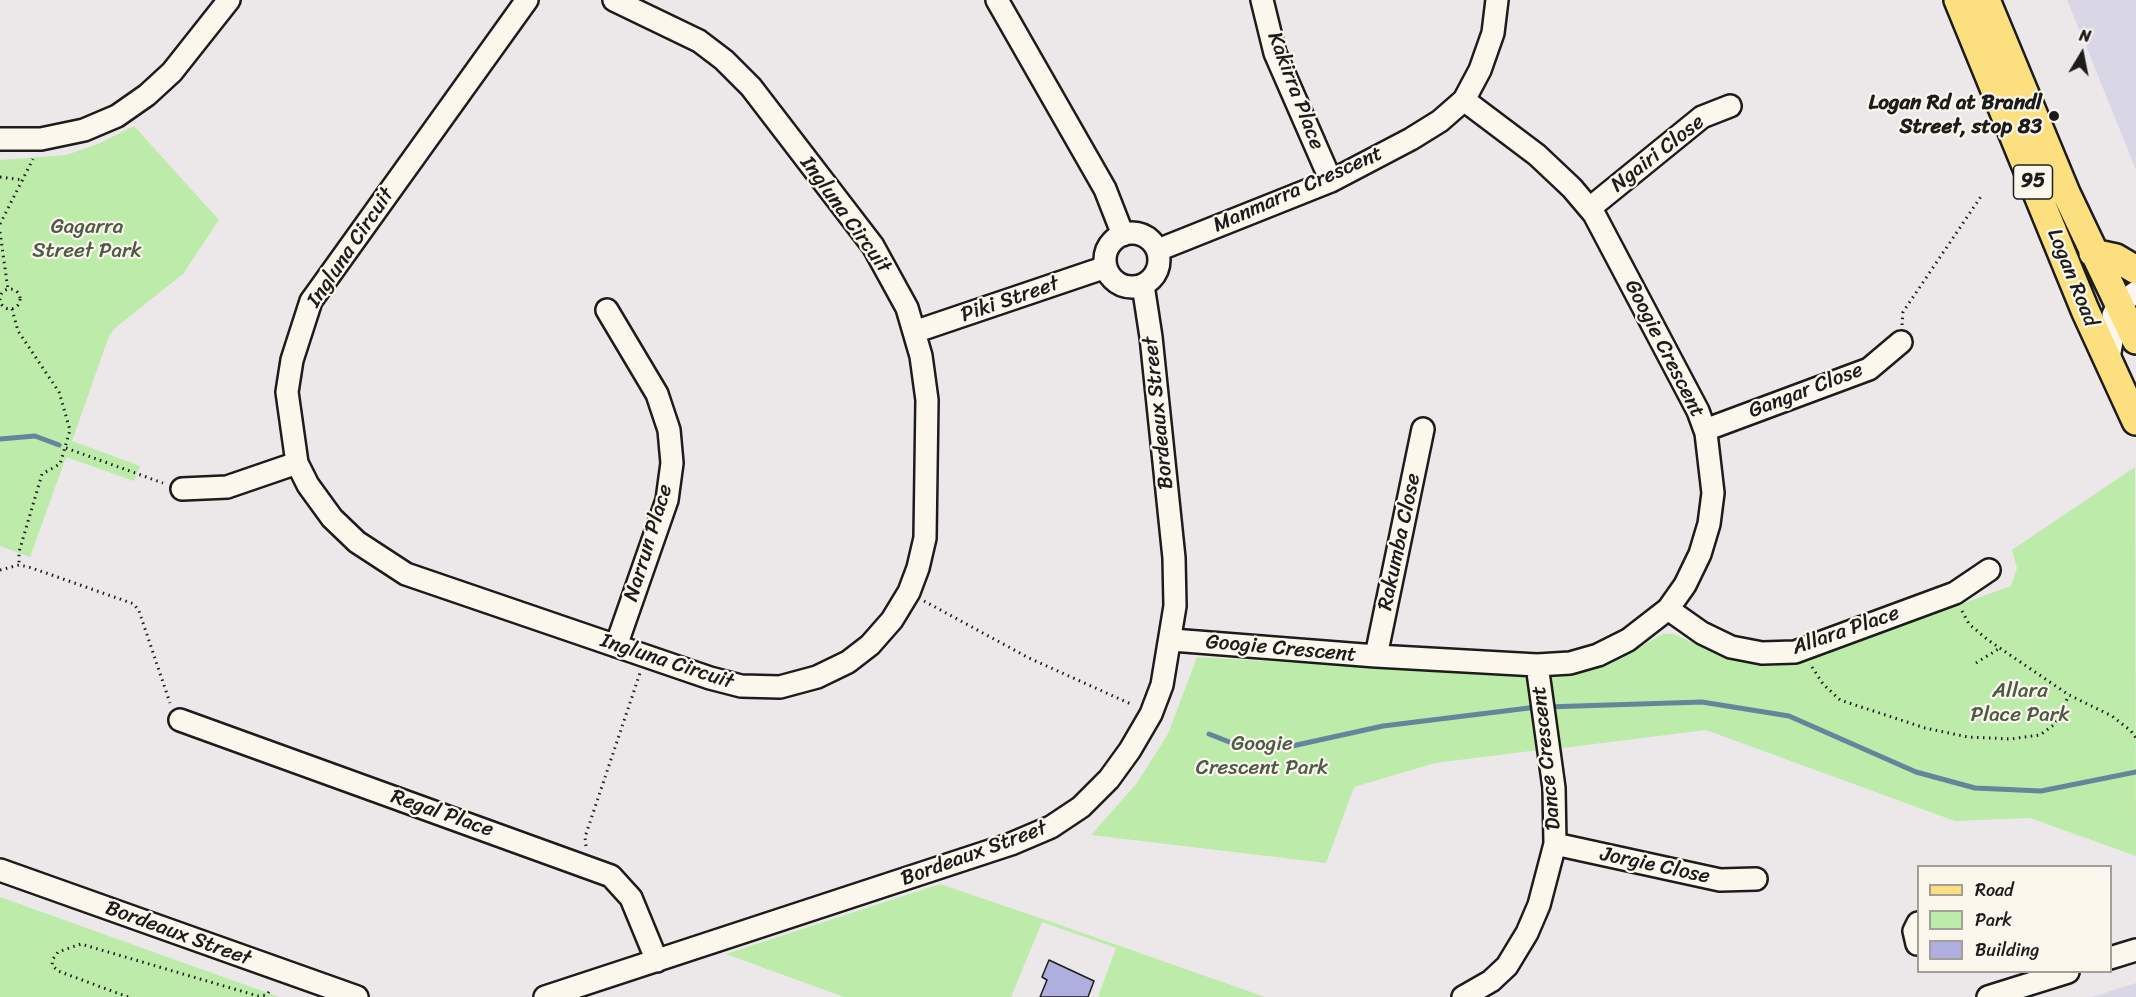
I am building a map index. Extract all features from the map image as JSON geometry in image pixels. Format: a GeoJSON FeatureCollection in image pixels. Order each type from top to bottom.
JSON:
{"type":"FeatureCollection","features":[{"type":"Feature","properties":{"kind":"main road","name":"Logan Road"},"geometry":{"type":"LineString","coordinates":[[1958,0],[2108,363],[2136,421]]}},
{"type":"Feature","properties":{"kind":"main road","name":"Logan Road"},"geometry":{"type":"LineString","coordinates":[[1986,0],[2093,253],[2127,298],[2136,340]]}},
{"type":"Feature","properties":{"kind":"main road"},"geometry":{"type":"LineString","coordinates":[[2093,253],[2116,258],[2136,270]]}},
{"type":"Feature","properties":{"kind":"street"},"geometry":{"type":"LineString","coordinates":[[0,139],[41,139],[84,130],[117,116],[147,95],[172,72],[229,0]]}},
{"type":"Feature","properties":{"kind":"street","name":"Ingluna Circuit"},"geometry":{"type":"LineString","coordinates":[[527,0],[311,301],[292,360],[287,392],[297,463],[308,485],[332,518],[357,542],[397,569],[646,657],[741,686],[780,687],[808,680],[848,662],[870,645],[892,620],[909,592],[918,568],[925,527],[927,400],[921,356],[907,308],[873,246],[751,87],[724,60],[699,41],[614,0]]}},
{"type":"Feature","properties":{"kind":"street"},"geometry":{"type":"LineString","coordinates":[[997,0],[1105,189],[1123,235]]}},
{"type":"Feature","properties":{"kind":"street","name":"Kakirra Place"},"geometry":{"type":"LineString","coordinates":[[1262,0],[1275,53],[1331,181]]}},
{"type":"Feature","properties":{"kind":"street","name":"Manmarra Crescent"},"geometry":{"type":"LineString","coordinates":[[1158,250],[1331,181],[1440,121],[1464,100],[1480,70],[1493,33],[1497,0]]}},
{"type":"Feature","properties":{"kind":"street","name":"Googie Crescent"},"geometry":{"type":"LineString","coordinates":[[1172,640],[1376,656],[1537,665],[1570,663],[1598,655],[1629,640],[1668,609],[1685,585],[1700,554],[1709,524],[1713,493],[1711,460],[1705,429],[1698,411],[1590,208],[1537,155],[1464,100]]}},
{"type":"Feature","properties":{"kind":"street","name":"Ngairi Close"},"geometry":{"type":"LineString","coordinates":[[1590,208],[1702,117],[1730,106]]}},
{"type":"Feature","properties":{"kind":"street"},"geometry":{"type":"LineString","coordinates":[[1139,234],[1153,242],[1158,250],[1160,258],[1156,274],[1143,285],[1125,286],[1116,282],[1106,267],[1105,259],[1110,244],[1123,235],[1139,234]]}},
{"type":"Feature","properties":{"kind":"street","name":"Piki Street"},"geometry":{"type":"LineString","coordinates":[[914,332],[1106,267]]}},
{"type":"Feature","properties":{"kind":"street","name":"Bordeaux Street"},"geometry":{"type":"LineString","coordinates":[[544,997],[1011,844],[1051,827],[1081,807],[1109,779],[1130,750],[1150,714],[1162,685],[1172,640],[1175,606],[1174,558],[1151,338],[1143,285]]}},
{"type":"Feature","properties":{"kind":"street"},"geometry":{"type":"LineString","coordinates":[[2108,363],[2113,336],[2111,321],[2127,298]]}},
{"type":"Feature","properties":{"kind":"street","name":"Narrun Place"},"geometry":{"type":"LineString","coordinates":[[607,310],[657,394],[669,430],[672,463],[667,500],[616,646]]}},
{"type":"Feature","properties":{"kind":"street","name":"Gangar Close"},"geometry":{"type":"LineString","coordinates":[[1705,429],[1869,369],[1901,342]]}},
{"type":"Feature","properties":{"kind":"street","name":"Rakumba Close"},"geometry":{"type":"LineString","coordinates":[[1376,656],[1423,429]]}},
{"type":"Feature","properties":{"kind":"street"},"geometry":{"type":"LineString","coordinates":[[182,489],[227,487],[297,463]]}},
{"type":"Feature","properties":{"kind":"street","name":"Allara Place"},"geometry":{"type":"LineString","coordinates":[[1668,609],[1702,633],[1731,647],[1762,652],[1795,652],[1955,593],[1989,570]]}},
{"type":"Feature","properties":{"kind":"street","name":"Dance Crescent"},"geometry":{"type":"LineString","coordinates":[[1463,997],[1491,981],[1507,966],[1527,933],[1539,905],[1555,844],[1556,815],[1550,755],[1537,665]]}},
{"type":"Feature","properties":{"kind":"street","name":"Regal Place"},"geometry":{"type":"LineString","coordinates":[[180,720],[584,864],[611,876],[631,898],[657,961]]}},
{"type":"Feature","properties":{"kind":"street","name":"Jorgie Close"},"geometry":{"type":"LineString","coordinates":[[1555,844],[1720,880],[1756,879]]}},
{"type":"Feature","properties":{"kind":"street","name":"Bordeaux Street"},"geometry":{"type":"LineString","coordinates":[[0,870],[357,997]]}},
{"type":"Feature","properties":{"kind":"street"},"geometry":{"type":"LineString","coordinates":[[2112,957],[2136,950]]}},
{"type":"Feature","properties":{"kind":"street"},"geometry":{"type":"LineString","coordinates":[[1988,997],[2065,973]]}},
{"type":"Feature","properties":{"kind":"path"},"geometry":{"type":"LineString","coordinates":[[0,224],[24,180],[41,139]]}},
{"type":"Feature","properties":{"kind":"path"},"geometry":{"type":"LineString","coordinates":[[0,177],[24,180]]}},
{"type":"Feature","properties":{"kind":"path"},"geometry":{"type":"LineString","coordinates":[[1901,342],[1903,312],[1982,195]]}},
{"type":"Feature","properties":{"kind":"path"},"geometry":{"type":"LineString","coordinates":[[0,232],[8,290]]}},
{"type":"Feature","properties":{"kind":"path"},"geometry":{"type":"LineString","coordinates":[[8,290],[15,291],[19,299],[18,304],[12,309],[4,307],[0,302],[1,296],[8,290]]}},
{"type":"Feature","properties":{"kind":"path"},"geometry":{"type":"LineString","coordinates":[[12,309],[18,331],[59,392],[70,430],[60,464],[42,474],[19,552],[19,565]]}},
{"type":"Feature","properties":{"kind":"path"},"geometry":{"type":"LineString","coordinates":[[66,448],[182,489]]}},
{"type":"Feature","properties":{"kind":"path"},"geometry":{"type":"LineString","coordinates":[[0,570],[19,565],[134,604],[139,611],[166,696],[180,720]]}},
{"type":"Feature","properties":{"kind":"path"},"geometry":{"type":"LineString","coordinates":[[909,592],[1029,657],[1150,714]]}},
{"type":"Feature","properties":{"kind":"path"},"geometry":{"type":"LineString","coordinates":[[1955,593],[1969,624],[2069,695],[2112,716],[2136,738]]}},
{"type":"Feature","properties":{"kind":"path"},"geometry":{"type":"LineString","coordinates":[[1976,663],[2000,648]]}},
{"type":"Feature","properties":{"kind":"path"},"geometry":{"type":"LineString","coordinates":[[1795,652],[1807,659],[1823,684],[1840,700],[1925,728],[1968,737],[2010,739],[2040,735],[2055,724],[2069,695]]}},
{"type":"Feature","properties":{"kind":"path"},"geometry":{"type":"LineString","coordinates":[[584,864],[587,856],[585,837],[646,657]]}},
{"type":"Feature","properties":{"kind":"path"},"geometry":{"type":"LineString","coordinates":[[128,997],[58,971],[52,965],[53,959],[58,952],[81,944],[258,996],[267,995],[278,969]]}},
{"type":"Feature","properties":{"kind":"shaded area"},"geometry":{"type":"Polygon","coordinates":[[[2067,0],[2136,0],[2136,170],[2088,51],[2067,0]]]}},
{"type":"Feature","properties":{"kind":"shaded area"},"geometry":{"type":"Polygon","coordinates":[[[2136,983],[2136,997],[2092,997],[2136,983]]]}},
{"type":"Feature","properties":{"kind":"green space","name":"Gagarra Street Park"},"geometry":{"type":"Polygon","coordinates":[[[134,126],[219,220],[183,274],[115,328],[109,336],[72,441],[140,466],[134,481],[66,457],[30,557],[0,546],[0,160],[66,155],[98,144],[134,126]]]}},
{"type":"Feature","properties":{"kind":"green space","name":"Allara Place Park"},"geometry":{"type":"Polygon","coordinates":[[[2135,467],[2136,856],[2030,818],[1955,821],[1706,730],[1555,749],[1544,675],[1568,676],[1610,664],[1663,634],[1674,634],[1726,658],[1753,662],[1795,661],[1822,654],[2011,586],[2017,568],[2012,550],[2135,467]]]}},
{"type":"Feature","properties":{"kind":"green space","name":"Googie Crescent Park"},"geometry":{"type":"Polygon","coordinates":[[[1197,657],[1533,677],[1539,750],[1435,763],[1354,787],[1326,863],[1091,835],[1137,783],[1168,734],[1197,657]]]}},
{"type":"Feature","properties":{"kind":"green space"},"geometry":{"type":"Polygon","coordinates":[[[940,884],[1265,997],[1098,997],[1116,948],[1042,922],[1011,997],[844,997],[726,954],[940,884]]]}},
{"type":"Feature","properties":{"kind":"green space"},"geometry":{"type":"Polygon","coordinates":[[[0,897],[265,992],[279,997],[0,997],[0,897]]]}},
{"type":"Feature","properties":{"kind":"building"},"geometry":{"type":"Polygon","coordinates":[[[1049,960],[1094,981],[1088,997],[1040,997],[1047,980],[1042,977],[1049,960]]]}},
{"type":"Feature","properties":{"kind":"waterway"},"geometry":{"type":"LineString","coordinates":[[0,439],[35,436],[59,445]]}},
{"type":"Feature","properties":{"kind":"waterway"},"geometry":{"type":"LineString","coordinates":[[1546,707],[1702,702],[1789,716],[1916,772],[1975,788],[2041,791],[2136,772]]}},
{"type":"Feature","properties":{"kind":"waterway"},"geometry":{"type":"LineString","coordinates":[[1209,734],[1237,745],[1274,750],[1383,726],[1537,707]]}},
{"type":"Feature","properties":{"kind":"place","name":"Logan Rd at Brandl Street, stop 83"},"geometry":{"type":"Point","coordinates":[2054,116]}}]}
